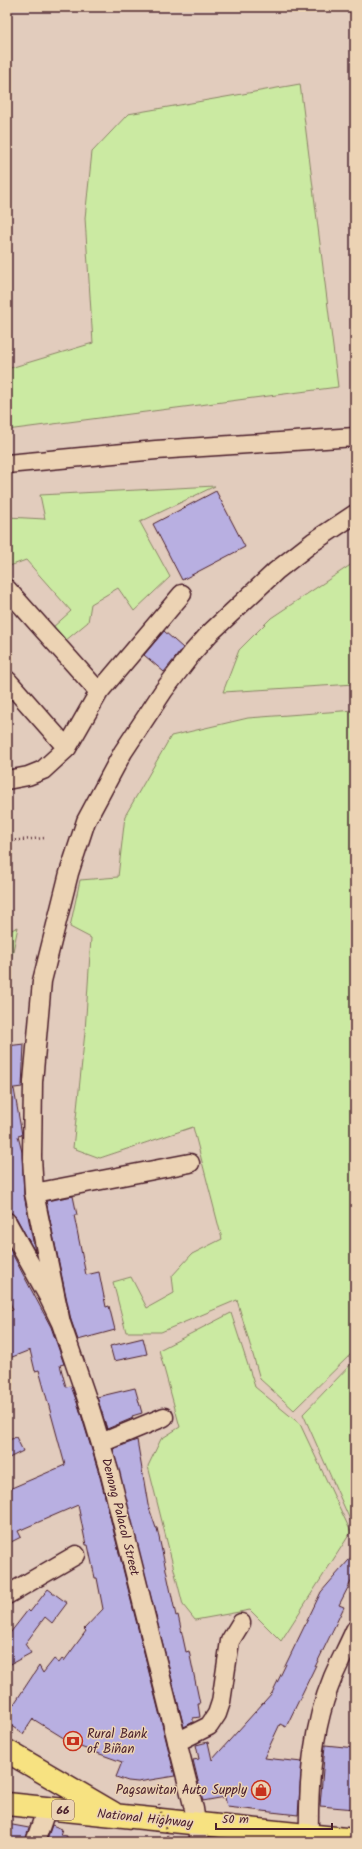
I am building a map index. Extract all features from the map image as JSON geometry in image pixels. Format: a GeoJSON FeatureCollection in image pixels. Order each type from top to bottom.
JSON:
{"type":"FeatureCollection","features":[{"type":"Feature","properties":{"kind":"main road"},"geometry":{"type":"LineString","coordinates":[[7,1751],[119,1817]]}},
{"type":"Feature","properties":{"kind":"main road","name":"National Highway"},"geometry":{"type":"LineString","coordinates":[[7,1804],[119,1817],[197,1833],[309,1836],[355,1840]]}},
{"type":"Feature","properties":{"kind":"street"},"geometry":{"type":"LineString","coordinates":[[7,464],[156,450],[355,437]]}},
{"type":"Feature","properties":{"kind":"street"},"geometry":{"type":"LineString","coordinates":[[61,1323],[34,1193],[32,1157],[33,1082],[42,981],[69,873],[86,821],[123,752],[164,690],[193,652],[210,633],[276,571],[313,542],[355,514]]}},
{"type":"Feature","properties":{"kind":"street"},"geometry":{"type":"LineString","coordinates":[[7,589],[99,692]]}},
{"type":"Feature","properties":{"kind":"street"},"geometry":{"type":"LineString","coordinates":[[7,780],[28,776],[44,770],[67,748],[99,692],[182,594]]}},
{"type":"Feature","properties":{"kind":"street"},"geometry":{"type":"LineString","coordinates":[[7,680],[67,748]]}},
{"type":"Feature","properties":{"kind":"street"},"geometry":{"type":"LineString","coordinates":[[34,1193],[190,1164]]}},
{"type":"Feature","properties":{"kind":"street","name":"Denong Palacol Street"},"geometry":{"type":"LineString","coordinates":[[7,1222],[48,1296],[61,1323],[101,1443],[194,1809],[197,1833]]}},
{"type":"Feature","properties":{"kind":"street"},"geometry":{"type":"LineString","coordinates":[[101,1443],[164,1417]]}},
{"type":"Feature","properties":{"kind":"street"},"geometry":{"type":"LineString","coordinates":[[7,1595],[76,1555]]}},
{"type":"Feature","properties":{"kind":"street"},"geometry":{"type":"LineString","coordinates":[[177,1742],[209,1726],[217,1714],[221,1702],[230,1640],[241,1624]]}},
{"type":"Feature","properties":{"kind":"street"},"geometry":{"type":"LineString","coordinates":[[309,1836],[308,1796],[316,1732],[332,1678],[355,1630]]}},
{"type":"Feature","properties":{"kind":"street"},"geometry":{"type":"LineString","coordinates":[[35,1842],[47,1808]]}},
{"type":"Feature","properties":{"kind":"path"},"geometry":{"type":"LineString","coordinates":[[7,841],[45,838]]}},
{"type":"Feature","properties":{"kind":"path"},"geometry":{"type":"LineString","coordinates":[[160,1804],[169,1842]]}},
{"type":"Feature","properties":{"kind":"green space"},"geometry":{"type":"Polygon","coordinates":[[[300,84],[338,387],[7,430],[7,369],[93,343],[85,218],[92,152],[128,114],[300,84]]]}},
{"type":"Feature","properties":{"kind":"green space"},"geometry":{"type":"Polygon","coordinates":[[[215,486],[140,522],[170,577],[134,611],[118,588],[91,604],[88,622],[65,641],[52,628],[71,611],[26,560],[7,567],[7,517],[45,519],[40,495],[215,486]]]}},
{"type":"Feature","properties":{"kind":"green space"},"geometry":{"type":"Polygon","coordinates":[[[355,562],[355,684],[223,692],[239,650],[271,618],[355,562]]]}},
{"type":"Feature","properties":{"kind":"green space"},"geometry":{"type":"Polygon","coordinates":[[[355,710],[355,1350],[294,1410],[260,1379],[237,1300],[161,1332],[126,1332],[113,1282],[131,1277],[147,1308],[174,1293],[172,1276],[192,1254],[222,1239],[193,1127],[100,1158],[73,1148],[85,1032],[91,938],[70,927],[80,880],[118,877],[125,816],[171,736],[248,718],[355,710]]]}},
{"type":"Feature","properties":{"kind":"green space"},"geometry":{"type":"Polygon","coordinates":[[[18,927],[7,980],[7,932],[18,927]]]}},
{"type":"Feature","properties":{"kind":"green space"},"geometry":{"type":"Polygon","coordinates":[[[231,1313],[255,1387],[300,1424],[351,1532],[281,1641],[250,1610],[195,1620],[183,1605],[148,1466],[161,1439],[180,1427],[159,1350],[231,1313]]]}},
{"type":"Feature","properties":{"kind":"green space"},"geometry":{"type":"Polygon","coordinates":[[[355,1360],[355,1531],[303,1414],[355,1360]]]}},
{"type":"Feature","properties":{"kind":"building"},"geometry":{"type":"Polygon","coordinates":[[[216,491],[245,547],[182,580],[153,524],[216,491]]]}},
{"type":"Feature","properties":{"kind":"building"},"geometry":{"type":"Polygon","coordinates":[[[164,631],[183,648],[164,672],[144,655],[164,631]]]}},
{"type":"Feature","properties":{"kind":"building"},"geometry":{"type":"Polygon","coordinates":[[[24,1044],[22,1087],[7,1089],[7,1046],[24,1044]]]}},
{"type":"Feature","properties":{"kind":"building"},"geometry":{"type":"Polygon","coordinates":[[[14,1089],[22,1135],[18,1136],[22,1152],[24,1195],[35,1252],[16,1217],[12,1213],[7,1212],[7,1090],[14,1089]]]}},
{"type":"Feature","properties":{"kind":"building"},"geometry":{"type":"Polygon","coordinates":[[[73,1196],[77,1215],[74,1215],[86,1275],[99,1272],[106,1307],[109,1306],[115,1330],[78,1340],[71,1320],[46,1201],[73,1196]]]}},
{"type":"Feature","properties":{"kind":"building"},"geometry":{"type":"Polygon","coordinates":[[[7,1244],[51,1327],[64,1364],[60,1365],[66,1387],[71,1386],[79,1408],[100,1477],[175,1776],[138,1782],[128,1781],[116,1777],[122,1762],[75,1745],[33,1719],[23,1734],[7,1723],[7,1699],[14,1704],[39,1666],[43,1673],[54,1659],[59,1663],[62,1659],[64,1661],[86,1631],[84,1629],[103,1609],[97,1578],[95,1578],[88,1545],[86,1545],[78,1505],[18,1531],[21,1537],[7,1544],[7,1490],[65,1465],[39,1370],[35,1371],[30,1350],[7,1359],[7,1312],[13,1310],[7,1295],[7,1244]]]}},
{"type":"Feature","properties":{"kind":"building"},"geometry":{"type":"Polygon","coordinates":[[[143,1338],[147,1354],[114,1361],[110,1346],[143,1338]]]}},
{"type":"Feature","properties":{"kind":"building"},"geometry":{"type":"Polygon","coordinates":[[[135,1388],[142,1413],[132,1416],[133,1418],[107,1429],[97,1397],[135,1388]]]}},
{"type":"Feature","properties":{"kind":"building"},"geometry":{"type":"Polygon","coordinates":[[[16,1437],[23,1451],[7,1459],[7,1441],[16,1437]]]}},
{"type":"Feature","properties":{"kind":"building"},"geometry":{"type":"Polygon","coordinates":[[[137,1440],[148,1505],[157,1528],[176,1616],[178,1615],[186,1652],[189,1651],[200,1704],[198,1704],[200,1717],[193,1718],[193,1722],[184,1727],[113,1449],[137,1440]]]}},
{"type":"Feature","properties":{"kind":"building"},"geometry":{"type":"Polygon","coordinates":[[[355,1553],[355,1574],[339,1605],[344,1607],[286,1727],[280,1724],[264,1758],[302,1762],[298,1815],[227,1807],[225,1797],[203,1801],[193,1760],[199,1759],[196,1745],[208,1742],[212,1760],[272,1693],[321,1592],[355,1553]]]}},
{"type":"Feature","properties":{"kind":"building"},"geometry":{"type":"Polygon","coordinates":[[[48,1589],[67,1603],[52,1623],[45,1617],[25,1644],[31,1653],[7,1666],[7,1637],[28,1610],[30,1612],[48,1589]]]}},
{"type":"Feature","properties":{"kind":"building"},"geometry":{"type":"Polygon","coordinates":[[[325,1745],[355,1748],[355,1809],[320,1806],[325,1745]]]}},
{"type":"Feature","properties":{"kind":"building"},"geometry":{"type":"Polygon","coordinates":[[[7,1824],[29,1828],[25,1842],[7,1842],[7,1824]]]}},
{"type":"Feature","properties":{"kind":"building"},"geometry":{"type":"Polygon","coordinates":[[[52,1825],[62,1829],[60,1835],[67,1836],[66,1842],[46,1842],[52,1825]]]}},
{"type":"Feature","properties":{"kind":"place","name":"Rural Bank of Biñan"},"geometry":{"type":"Point","coordinates":[73,1741]}},
{"type":"Feature","properties":{"kind":"place","name":"Pagsawitan Auto Supply"},"geometry":{"type":"Point","coordinates":[261,1790]}}]}
